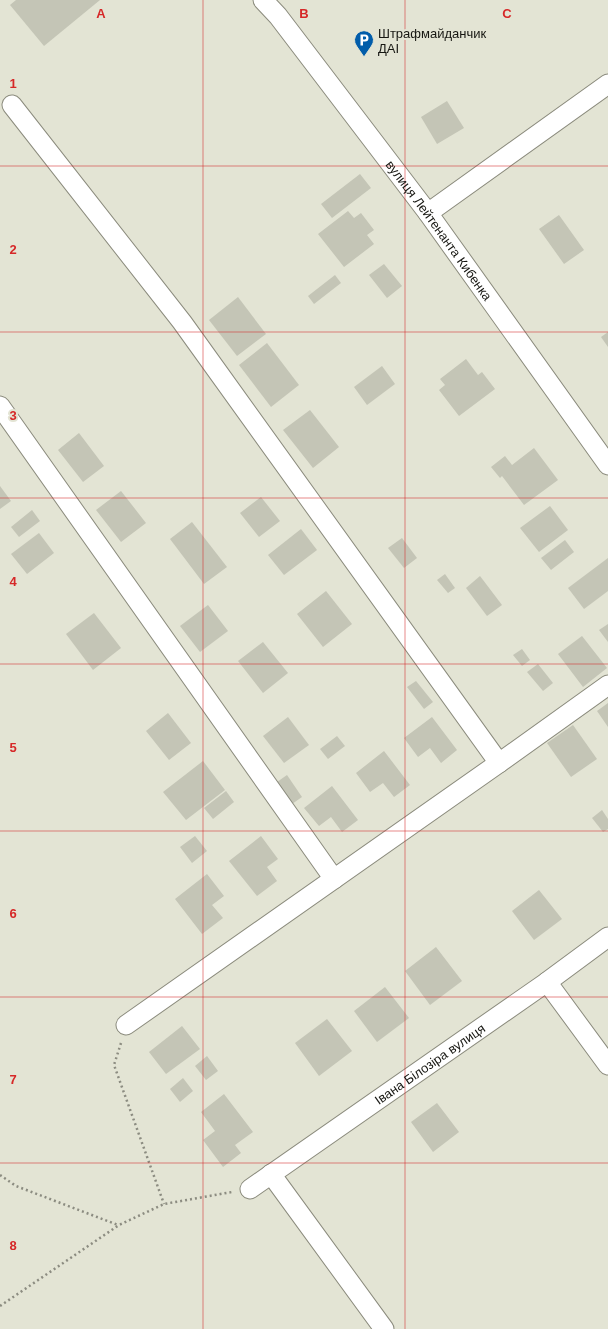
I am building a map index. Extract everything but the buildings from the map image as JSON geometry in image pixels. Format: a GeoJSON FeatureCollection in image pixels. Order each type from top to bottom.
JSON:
{"type":"FeatureCollection","features":[{"type":"Feature","properties":{"kind":"street","name":"вулиця Лейтенанта Кибенка"},"geometry":{"type":"LineString","coordinates":[[263,0],[278,16],[428,213],[608,465]]}},
{"type":"Feature","properties":{"kind":"street"},"geometry":{"type":"LineString","coordinates":[[428,213],[608,84]]}},
{"type":"Feature","properties":{"kind":"street"},"geometry":{"type":"LineString","coordinates":[[12,105],[182,322],[500,763]]}},
{"type":"Feature","properties":{"kind":"street"},"geometry":{"type":"LineString","coordinates":[[0,406],[334,879]]}},
{"type":"Feature","properties":{"kind":"street"},"geometry":{"type":"LineString","coordinates":[[126,1025],[500,763],[608,685]]}},
{"type":"Feature","properties":{"kind":"street","name":"Івана Білозіра вулиця"},"geometry":{"type":"LineString","coordinates":[[250,1189],[608,937]]}},
{"type":"Feature","properties":{"kind":"street"},"geometry":{"type":"LineString","coordinates":[[546,982],[608,1065]]}},
{"type":"Feature","properties":{"kind":"street"},"geometry":{"type":"LineString","coordinates":[[271,1174],[384,1329]]}},
{"type":"Feature","properties":{"kind":"path"},"geometry":{"type":"LineString","coordinates":[[126,1025],[114,1065],[164,1204]]}},
{"type":"Feature","properties":{"kind":"path"},"geometry":{"type":"LineString","coordinates":[[0,1175],[16,1186],[119,1225]]}},
{"type":"Feature","properties":{"kind":"path"},"geometry":{"type":"LineString","coordinates":[[0,1306],[119,1225],[164,1204],[250,1189]]}},
{"type":"Feature","properties":{"kind":"place","name":"Штрафмайданчик ДАІ"},"geometry":{"type":"Point","coordinates":[364,57]}}]}
